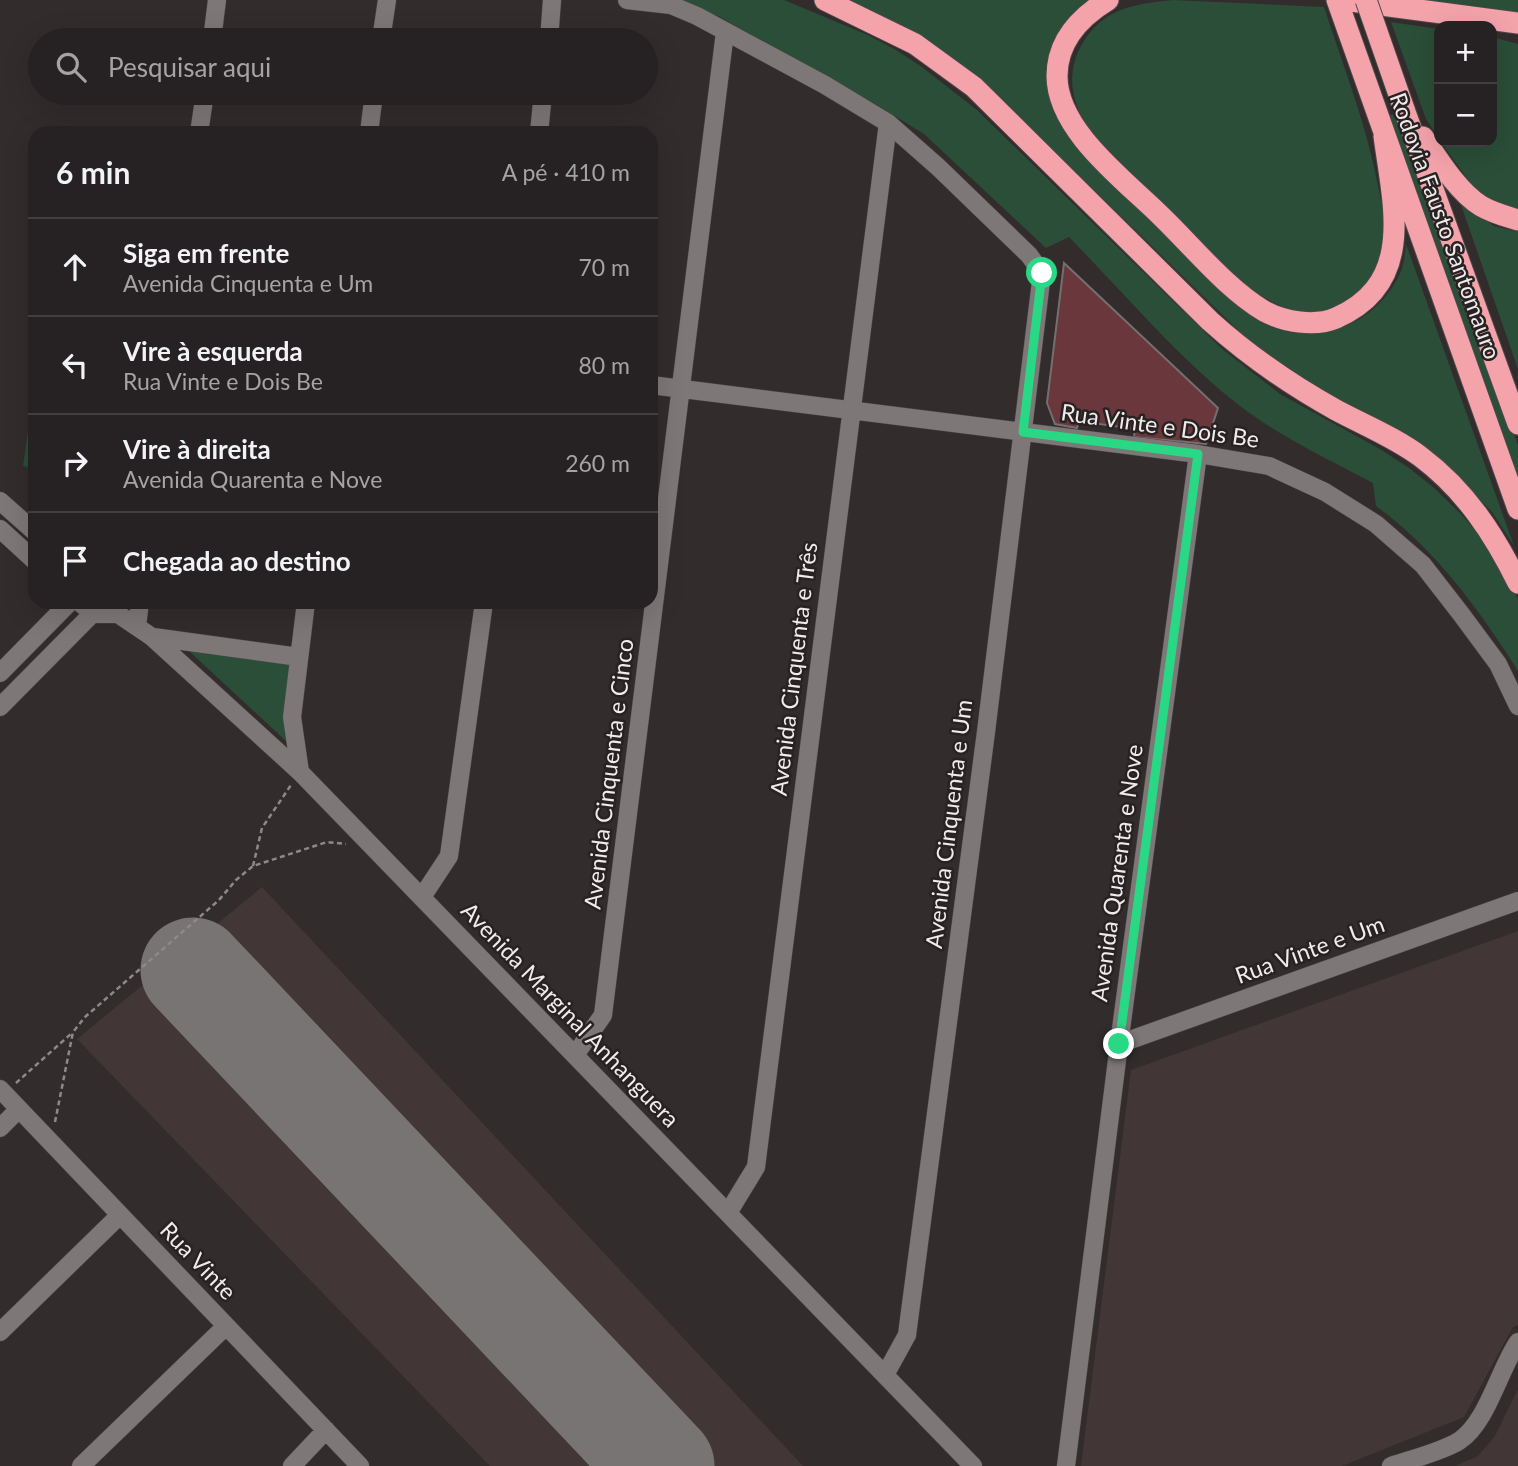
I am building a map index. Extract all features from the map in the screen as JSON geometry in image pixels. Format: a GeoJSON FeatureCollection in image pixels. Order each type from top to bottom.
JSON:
{"type":"FeatureCollection","features":[{"type":"Feature","properties":{"kind":"highway"},"geometry":{"type":"LineString","coordinates":[[825,0],[915,44],[974,87],[1210,321],[1248,355],[1287,382],[1420,456],[1475,510],[1500,548],[1518,583]]}},
{"type":"Feature","properties":{"kind":"highway"},"geometry":{"type":"LineString","coordinates":[[1108,0],[1089,12],[1072,30],[1062,51],[1057,75],[1061,100],[1079,134],[1230,284],[1264,311],[1303,323],[1332,320],[1358,308],[1375,290],[1388,269],[1394,241],[1393,203],[1384,136]]}},
{"type":"Feature","properties":{"kind":"highway","name":"Rodovia Fausto Santomauro"},"geometry":{"type":"LineString","coordinates":[[1337,0],[1518,509]]}},
{"type":"Feature","properties":{"kind":"highway"},"geometry":{"type":"LineString","coordinates":[[1346,0],[1518,23]]}},
{"type":"Feature","properties":{"kind":"highway","name":"Rodovia Fausto Santomauro"},"geometry":{"type":"LineString","coordinates":[[1366,0],[1518,424]]}},
{"type":"Feature","properties":{"kind":"highway"},"geometry":{"type":"LineString","coordinates":[[1475,17],[1518,30]]}},
{"type":"Feature","properties":{"kind":"highway"},"geometry":{"type":"LineString","coordinates":[[1404,109],[1447,173],[1478,205],[1518,220]]}},
{"type":"Feature","properties":{"kind":"street"},"geometry":{"type":"LineString","coordinates":[[214,28],[217,0]]}},
{"type":"Feature","properties":{"kind":"street"},"geometry":{"type":"LineString","coordinates":[[383,28],[387,0]]}},
{"type":"Feature","properties":{"kind":"street"},"geometry":{"type":"LineString","coordinates":[[549,28],[552,0]]}},
{"type":"Feature","properties":{"kind":"street"},"geometry":{"type":"LineString","coordinates":[[627,0],[671,5],[825,85],[888,123]]}},
{"type":"Feature","properties":{"kind":"street","name":"Avenida Cinquenta e Cinco"},"geometry":{"type":"LineString","coordinates":[[658,579],[725,32]]}},
{"type":"Feature","properties":{"kind":"street"},"geometry":{"type":"LineString","coordinates":[[200,126],[203,105]]}},
{"type":"Feature","properties":{"kind":"street"},"geometry":{"type":"LineString","coordinates":[[370,126],[372,105]]}},
{"type":"Feature","properties":{"kind":"street"},"geometry":{"type":"LineString","coordinates":[[541,126],[542,105]]}},
{"type":"Feature","properties":{"kind":"street","name":"Avenida Cinquenta e Um"},"geometry":{"type":"LineString","coordinates":[[885,1375],[907,1335],[983,760],[1042,273],[1029,255],[938,166],[888,123]]}},
{"type":"Feature","properties":{"kind":"street","name":"Avenida Cinquenta e Três"},"geometry":{"type":"LineString","coordinates":[[728,1213],[756,1167],[888,123]]}},
{"type":"Feature","properties":{"kind":"street","name":"Rua Vinte e Dois Be"},"geometry":{"type":"LineString","coordinates":[[658,387],[1198,454],[1269,466],[1325,492],[1376,524],[1423,565],[1498,664],[1518,706]]}},
{"type":"Feature","properties":{"kind":"street","name":"Avenida Quarenta e Nove"},"geometry":{"type":"LineString","coordinates":[[1066,1466],[1198,454]]}},
{"type":"Feature","properties":{"kind":"street"},"geometry":{"type":"LineString","coordinates":[[0,501],[28,526]]}},
{"type":"Feature","properties":{"kind":"street"},"geometry":{"type":"LineString","coordinates":[[0,529],[28,555]]}},
{"type":"Feature","properties":{"kind":"street"},"geometry":{"type":"LineString","coordinates":[[0,673],[63,609]]}},
{"type":"Feature","properties":{"kind":"street"},"geometry":{"type":"LineString","coordinates":[[0,707],[98,609]]}},
{"type":"Feature","properties":{"kind":"street","name":"Avenida Marginal Anhanguera"},"geometry":{"type":"LineString","coordinates":[[116,609],[152,637],[300,772],[973,1466]]}},
{"type":"Feature","properties":{"kind":"street"},"geometry":{"type":"LineString","coordinates":[[137,626],[139,609]]}},
{"type":"Feature","properties":{"kind":"street"},"geometry":{"type":"LineString","coordinates":[[300,772],[292,717],[305,609]]}},
{"type":"Feature","properties":{"kind":"street"},"geometry":{"type":"LineString","coordinates":[[422,897],[449,856],[483,609]]}},
{"type":"Feature","properties":{"kind":"street","name":"Avenida Cinquenta e Cinco"},"geometry":{"type":"LineString","coordinates":[[575,1055],[603,1015],[654,609]]}},
{"type":"Feature","properties":{"kind":"street"},"geometry":{"type":"LineString","coordinates":[[152,637],[299,657]]}},
{"type":"Feature","properties":{"kind":"street","name":"Rua Vinte e Um"},"geometry":{"type":"LineString","coordinates":[[1119,1044],[1518,901]]}},
{"type":"Feature","properties":{"kind":"street","name":"Rua Vinte"},"geometry":{"type":"LineString","coordinates":[[2,1092],[360,1466]]}},
{"type":"Feature","properties":{"kind":"street"},"geometry":{"type":"LineString","coordinates":[[0,1128],[19,1109]]}},
{"type":"Feature","properties":{"kind":"street"},"geometry":{"type":"LineString","coordinates":[[0,1332],[120,1215]]}},
{"type":"Feature","properties":{"kind":"street"},"geometry":{"type":"LineString","coordinates":[[81,1466],[226,1326]]}},
{"type":"Feature","properties":{"kind":"street"},"geometry":{"type":"LineString","coordinates":[[1391,1466],[1458,1442],[1469,1433],[1518,1342]]}},
{"type":"Feature","properties":{"kind":"street"},"geometry":{"type":"LineString","coordinates":[[292,1466],[326,1430]]}},
{"type":"Feature","properties":{"kind":"path"},"geometry":{"type":"LineString","coordinates":[[253,866],[262,828],[300,772]]}},
{"type":"Feature","properties":{"kind":"path"},"geometry":{"type":"LineString","coordinates":[[2,1092],[73,1032],[85,1017],[219,900],[236,880],[253,866],[327,842],[375,848]]}},
{"type":"Feature","properties":{"kind":"path"},"geometry":{"type":"LineString","coordinates":[[50,1142],[73,1032]]}},
{"type":"Feature","properties":{"kind":"shaded area"},"geometry":{"type":"Polygon","coordinates":[[[262,887],[803,1466],[490,1466],[77,1039],[262,887]]]}},
{"type":"Feature","properties":{"kind":"shaded area"},"geometry":{"type":"Polygon","coordinates":[[[1518,931],[1518,1325],[1513,1327],[1464,1417],[1342,1466],[1081,1466],[1131,1070],[1518,931]]]}},
{"type":"Feature","properties":{"kind":"shaded area"},"geometry":{"type":"Polygon","coordinates":[[[1518,1389],[1518,1466],[1455,1466],[1478,1456],[1495,1436],[1518,1389]]]}},
{"type":"Feature","properties":{"kind":"green space"},"geometry":{"type":"Polygon","coordinates":[[[659,0],[784,0],[868,35],[922,67],[977,110],[1221,348],[1280,394],[1409,468],[1461,514],[1487,544],[1518,599],[1518,671],[1472,603],[1437,561],[1398,523],[1376,506],[1373,483],[1278,432],[1224,393],[1178,351],[1069,237],[1046,248],[924,134],[718,16],[659,0]]]}},
{"type":"Feature","properties":{"kind":"green space"},"geometry":{"type":"Polygon","coordinates":[[[848,0],[1094,0],[1083,8],[1056,107],[1220,287],[1263,324],[1291,332],[1310,333],[1329,331],[1364,316],[1379,304],[1391,289],[1402,268],[1406,244],[1514,546],[1492,512],[1451,470],[1299,378],[1241,333],[1014,112],[906,28],[848,0]]]}},
{"type":"Feature","properties":{"kind":"green space"},"geometry":{"type":"Polygon","coordinates":[[[1173,0],[1324,7],[1369,145],[1385,228],[1378,267],[1364,287],[1343,303],[1328,310],[1300,312],[1273,303],[1248,287],[1108,152],[1083,119],[1074,98],[1072,74],[1078,51],[1090,32],[1100,22],[1121,10],[1145,3],[1173,0]]]}},
{"type":"Feature","properties":{"kind":"green space"},"geometry":{"type":"Polygon","coordinates":[[[1419,0],[1518,0],[1518,14],[1419,0]]]}},
{"type":"Feature","properties":{"kind":"green space"},"geometry":{"type":"Polygon","coordinates":[[[1391,22],[1434,28],[1434,131],[1426,119],[1391,22]]]}},
{"type":"Feature","properties":{"kind":"green space"},"geometry":{"type":"Polygon","coordinates":[[[1497,38],[1518,44],[1518,210],[1488,200],[1474,188],[1445,147],[1497,147],[1497,38]]]}},
{"type":"Feature","properties":{"kind":"green space"},"geometry":{"type":"Polygon","coordinates":[[[1399,113],[1518,445],[1518,482],[1386,116],[1399,113]]]}},
{"type":"Feature","properties":{"kind":"green space"},"geometry":{"type":"Polygon","coordinates":[[[1460,202],[1494,226],[1518,232],[1518,369],[1460,202]]]}},
{"type":"Feature","properties":{"kind":"green space"},"geometry":{"type":"Polygon","coordinates":[[[28,432],[28,467],[23,466],[28,432]]]}},
{"type":"Feature","properties":{"kind":"green space"},"geometry":{"type":"Polygon","coordinates":[[[189,651],[294,661],[287,742],[189,651]]]}},
{"type":"Feature","properties":{"kind":"building"},"geometry":{"type":"Polygon","coordinates":[[[1064,263],[1218,408],[1206,444],[1134,437],[1135,429],[1079,421],[1077,428],[1055,424],[1047,403],[1064,263]]]}},
{"type":"Feature","properties":{"kind":"runway"},"geometry":{"type":"LineString","coordinates":[[193,970],[662,1466]]}},
{"type":"Feature","properties":{"kind":"route"},"geometry":{"type":"LineString","coordinates":[[1042,273],[1023,432],[1198,454],[1119,1044]]}}]}
